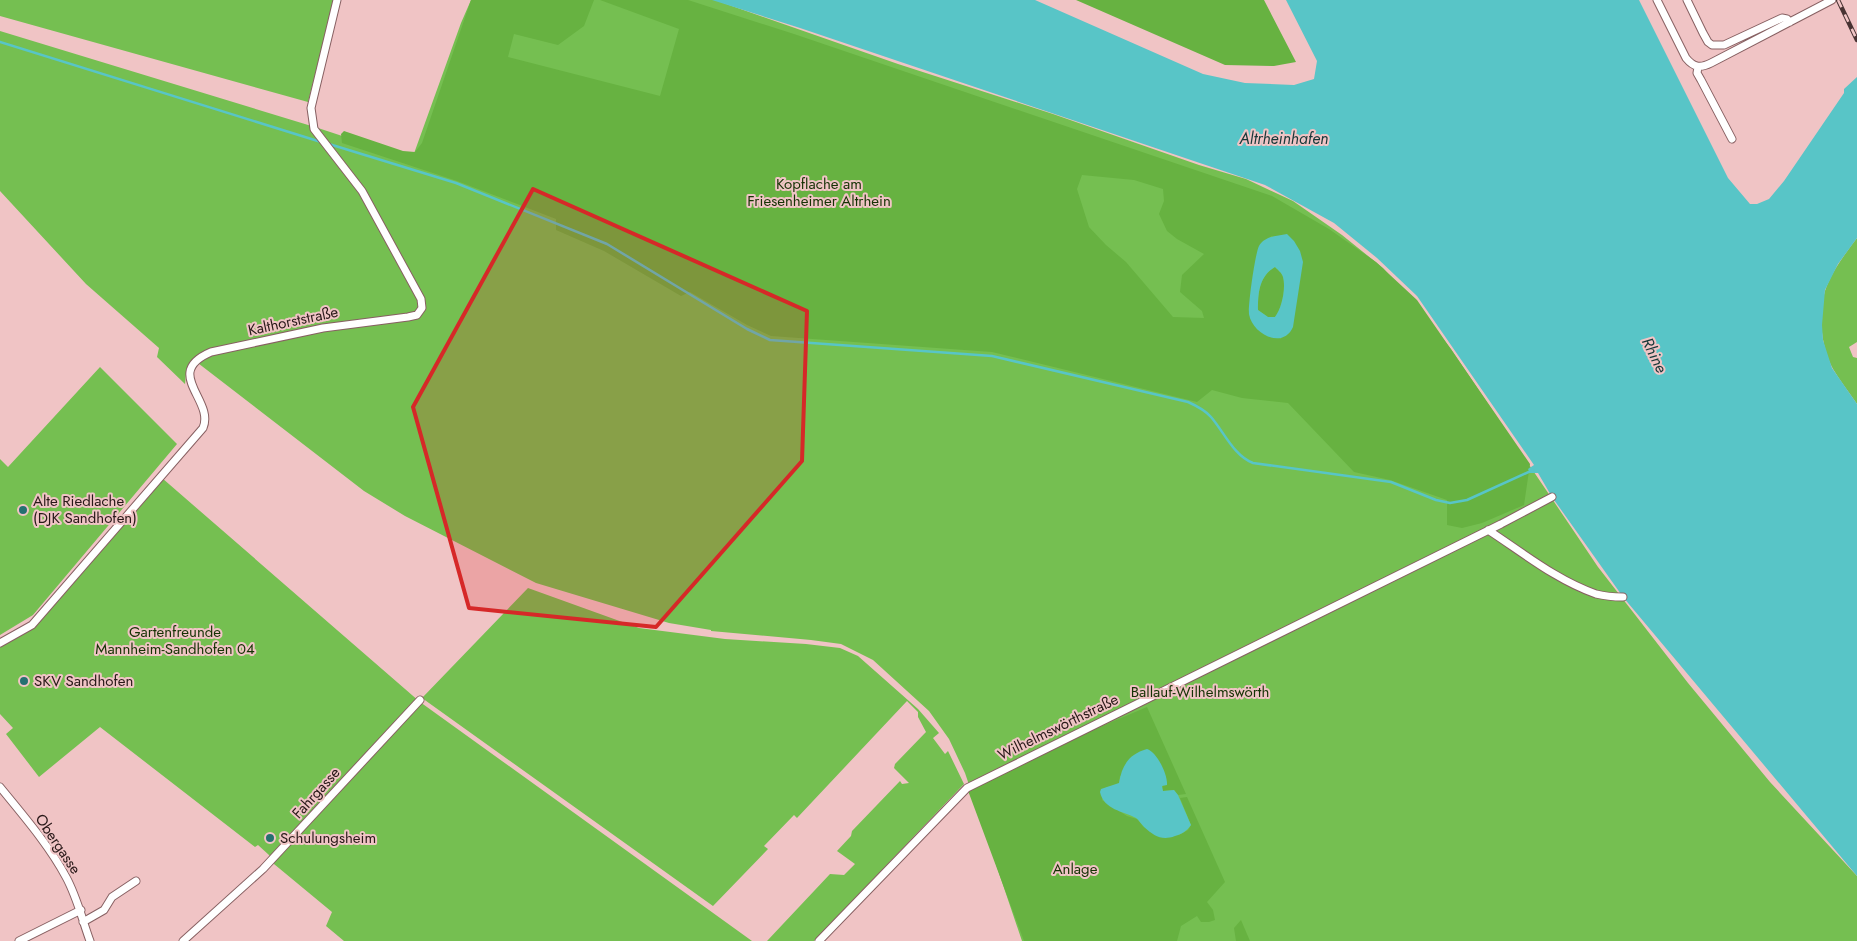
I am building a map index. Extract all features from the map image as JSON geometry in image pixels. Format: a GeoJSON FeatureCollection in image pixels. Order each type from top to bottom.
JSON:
{"type":"FeatureCollection","features":[{"type":"Feature","properties":{"kind":"street","name":"Kalthorststraße"},"geometry":{"type":"LineString","coordinates":[[0,643],[32,625],[203,428],[206,415],[192,387],[189,376],[193,364],[200,357],[210,352],[323,328],[408,317],[417,315],[422,308],[421,298],[362,191],[314,129],[311,108],[337,0]]}},
{"type":"Feature","properties":{"kind":"street"},"geometry":{"type":"LineString","coordinates":[[1657,0],[1686,58],[1691,64],[1698,67],[1712,64],[1827,1]]}},
{"type":"Feature","properties":{"kind":"street"},"geometry":{"type":"LineString","coordinates":[[1687,0],[1703,34],[1712,45],[1724,45],[1782,18],[1790,22]]}},
{"type":"Feature","properties":{"kind":"street"},"geometry":{"type":"LineString","coordinates":[[1698,67],[1701,80],[1732,139]]}},
{"type":"Feature","properties":{"kind":"street","name":"Wilhelmswörthstraße"},"geometry":{"type":"LineString","coordinates":[[819,941],[967,788],[1552,497]]}},
{"type":"Feature","properties":{"kind":"street"},"geometry":{"type":"LineString","coordinates":[[1488,530],[1549,571],[1573,583],[1596,594],[1623,597]]}},
{"type":"Feature","properties":{"kind":"street","name":"Fahrgasse"},"geometry":{"type":"LineString","coordinates":[[183,941],[263,869],[420,700]]}},
{"type":"Feature","properties":{"kind":"street","name":"Obergasse"},"geometry":{"type":"LineString","coordinates":[[0,787],[66,876],[81,910],[90,941]]}},
{"type":"Feature","properties":{"kind":"street"},"geometry":{"type":"LineString","coordinates":[[83,922],[104,910],[112,897],[136,881]]}},
{"type":"Feature","properties":{"kind":"street"},"geometry":{"type":"LineString","coordinates":[[19,941],[81,910]]}},
{"type":"Feature","properties":{"kind":"highlighted area"},"geometry":{"type":"Polygon","coordinates":[[[533,189],[807,311],[802,461],[656,627],[469,608],[413,407],[533,189]]]}},
{"type":"Feature","properties":{"kind":"green space"},"geometry":{"type":"Polygon","coordinates":[[[0,0],[334,0],[308,102],[0,16],[0,0]]]}},
{"type":"Feature","properties":{"kind":"green space","name":"Ballauf-Wilhelmswörth"},"geometry":{"type":"Polygon","coordinates":[[[471,0],[715,0],[898,64],[1246,179],[1293,201],[1342,235],[1383,268],[1414,302],[1451,349],[1598,567],[1688,683],[1770,782],[1857,876],[1857,941],[1022,941],[965,773],[949,739],[929,711],[873,660],[841,644],[711,631],[669,623],[536,583],[405,516],[364,491],[194,360],[186,373],[185,384],[157,357],[159,348],[86,284],[0,191],[0,31],[318,128],[412,159],[471,0]]]}},
{"type":"Feature","properties":{"kind":"green space","name":"Kopflache am Friesenheimer Altrhein"},"geometry":{"type":"Polygon","coordinates":[[[471,0],[594,0],[584,26],[558,45],[514,34],[508,57],[660,96],[679,29],[600,0],[688,0],[794,34],[1272,196],[1329,229],[1376,262],[1417,300],[1530,464],[1524,505],[1482,523],[1462,528],[1447,525],[1447,500],[1390,480],[1354,472],[1288,403],[1242,398],[1212,390],[1197,402],[992,352],[771,336],[747,325],[690,292],[681,296],[604,251],[556,230],[556,219],[457,181],[342,143],[341,134],[344,131],[403,151],[415,152],[422,143],[471,0]],[[1082,175],[1077,189],[1089,227],[1126,262],[1173,317],[1204,318],[1202,311],[1180,292],[1182,275],[1204,254],[1177,239],[1167,231],[1159,214],[1164,201],[1163,189],[1134,180],[1082,175]],[[1271,236],[1249,315],[1281,339],[1294,241],[1271,236]]]}},
{"type":"Feature","properties":{"kind":"green space"},"geometry":{"type":"Polygon","coordinates":[[[1076,0],[1264,0],[1296,62],[1274,66],[1225,65],[1076,0]]]}},
{"type":"Feature","properties":{"kind":"green space"},"geometry":{"type":"Polygon","coordinates":[[[1857,238],[1857,342],[1849,347],[1853,357],[1857,358],[1857,404],[1829,360],[1823,341],[1821,320],[1825,291],[1831,277],[1857,238]]]}},
{"type":"Feature","properties":{"kind":"green space"},"geometry":{"type":"Polygon","coordinates":[[[1275,267],[1283,277],[1284,292],[1275,317],[1268,317],[1258,310],[1258,297],[1263,280],[1275,267]]]}},
{"type":"Feature","properties":{"kind":"green space"},"geometry":{"type":"Polygon","coordinates":[[[100,367],[177,444],[33,615],[0,635],[0,459],[8,467],[100,367]]]}},
{"type":"Feature","properties":{"kind":"green space","name":"Gartenfreunde Mannheim-Sandhofen 04"},"geometry":{"type":"Polygon","coordinates":[[[162,478],[420,702],[752,941],[344,941],[326,926],[332,912],[274,864],[269,855],[258,845],[255,847],[100,727],[39,777],[6,734],[13,728],[0,714],[0,647],[33,628],[162,478]]]}},
{"type":"Feature","properties":{"kind":"green space"},"geometry":{"type":"Polygon","coordinates":[[[528,588],[639,628],[725,639],[840,648],[858,656],[918,709],[939,733],[933,738],[945,754],[948,751],[964,784],[814,941],[767,941],[830,874],[844,875],[855,864],[837,851],[851,836],[852,831],[900,781],[902,784],[909,783],[894,768],[895,764],[926,732],[918,717],[918,712],[907,701],[797,818],[794,815],[764,846],[768,849],[713,906],[422,698],[528,588]]]}},
{"type":"Feature","properties":{"kind":"green space","name":"Anlage"},"geometry":{"type":"Polygon","coordinates":[[[1147,707],[1186,794],[1178,795],[1174,790],[1163,791],[1162,788],[1166,777],[1162,769],[1120,776],[1119,783],[1106,787],[1102,800],[1127,816],[1137,819],[1143,826],[1179,835],[1188,830],[1191,825],[1180,798],[1187,797],[1225,882],[1207,902],[1213,910],[1215,920],[1201,922],[1197,916],[1181,926],[1177,941],[1024,941],[967,788],[1029,757],[1147,707]]]}},
{"type":"Feature","properties":{"kind":"green space"},"geometry":{"type":"Polygon","coordinates":[[[1241,920],[1250,941],[1236,941],[1234,928],[1241,920]]]}},
{"type":"Feature","properties":{"kind":"water"},"geometry":{"type":"Polygon","coordinates":[[[712,0],[1035,0],[1203,74],[1245,83],[1294,85],[1314,79],[1317,61],[1286,0],[1639,0],[1728,178],[1750,204],[1757,204],[1769,199],[1784,181],[1844,93],[1844,89],[1857,77],[1857,238],[1838,264],[1825,290],[1822,325],[1823,340],[1832,368],[1857,404],[1857,876],[1623,597],[1552,497],[1538,473],[1530,473],[1528,469],[1534,465],[1417,296],[1377,258],[1334,223],[1265,185],[712,0]]]}},
{"type":"Feature","properties":{"kind":"water"},"geometry":{"type":"Polygon","coordinates":[[[1287,234],[1300,251],[1303,262],[1293,327],[1288,334],[1282,337],[1268,337],[1256,328],[1249,314],[1257,251],[1264,240],[1287,234]],[[1275,267],[1263,280],[1258,297],[1258,310],[1268,317],[1275,317],[1283,298],[1283,277],[1275,267]]]}},
{"type":"Feature","properties":{"kind":"water"},"geometry":{"type":"Polygon","coordinates":[[[1147,749],[1154,754],[1164,770],[1167,785],[1162,786],[1163,791],[1174,790],[1191,825],[1180,834],[1166,838],[1155,835],[1136,818],[1115,809],[1105,803],[1102,798],[1101,789],[1119,783],[1127,761],[1135,754],[1147,749]]]}},
{"type":"Feature","properties":{"kind":"waterway"},"geometry":{"type":"LineString","coordinates":[[0,42],[321,142]]}},
{"type":"Feature","properties":{"kind":"waterway"},"geometry":{"type":"LineString","coordinates":[[329,144],[456,183],[607,244],[747,329],[770,340],[992,356],[1188,402],[1201,408],[1209,415],[1240,455],[1253,463],[1391,482],[1436,500],[1450,503],[1467,500],[1533,470]]}},
{"type":"Feature","properties":{"kind":"railway"},"geometry":{"type":"LineString","coordinates":[[1838,0],[1857,40]]}},
{"type":"Feature","properties":{"kind":"place","name":"Alte Riedlache (DJK Sandhofen)"},"geometry":{"type":"Point","coordinates":[23,510]}},
{"type":"Feature","properties":{"kind":"place","name":"SKV Sandhofen"},"geometry":{"type":"Point","coordinates":[24,681]}},
{"type":"Feature","properties":{"kind":"place","name":"Schulungsheim"},"geometry":{"type":"Point","coordinates":[270,838]}},
{"type":"Feature","properties":{"kind":"water label","name":"Altrheinhafen"},"geometry":{"type":"Point","coordinates":[1284,138]}},
{"type":"Feature","properties":{"kind":"water label","name":"Rhine"},"geometry":{"type":"Point","coordinates":[1655,355]}}]}
